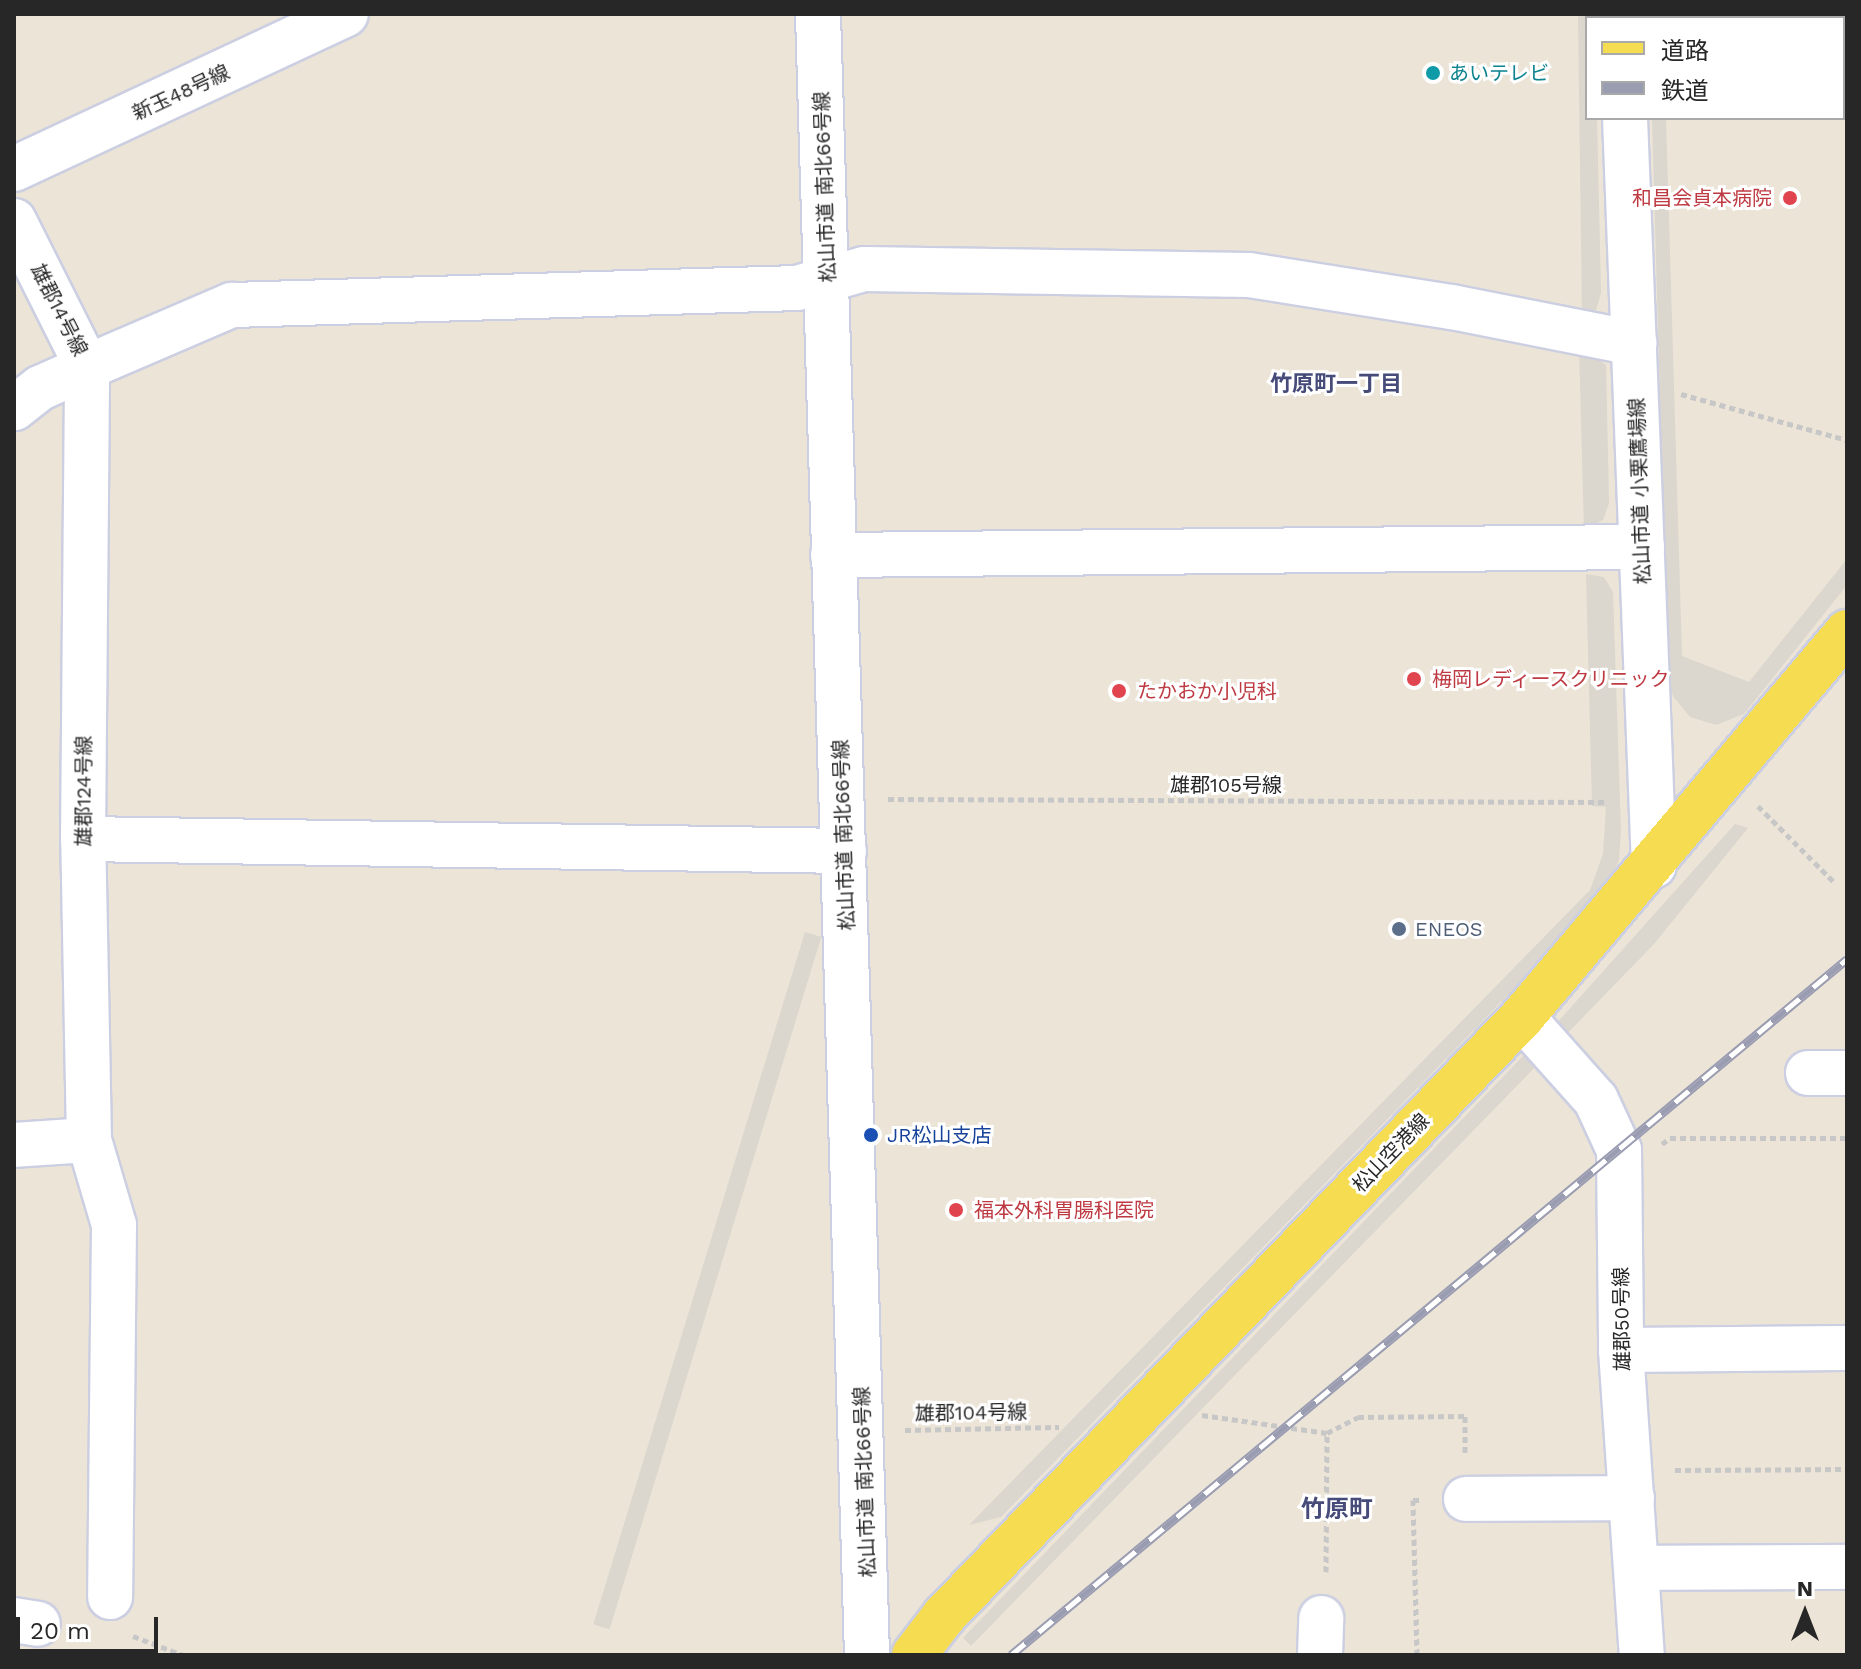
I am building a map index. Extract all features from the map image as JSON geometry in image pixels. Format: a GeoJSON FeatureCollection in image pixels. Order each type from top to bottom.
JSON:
{"type":"FeatureCollection","features":[{"type":"Feature","properties":{"kind":"main road","name":"松山空港線"},"geometry":{"type":"LineString","coordinates":[[914,1655],[944,1616],[1522,1017],[1654,865],[1847,632]]}},
{"type":"Feature","properties":{"kind":"street","name":"新玉48号線"},"geometry":{"type":"LineString","coordinates":[[14,169],[346,14]]}},
{"type":"Feature","properties":{"kind":"street","name":"松山市道 南北66号線"},"geometry":{"type":"LineString","coordinates":[[818,14],[828,279],[833,555],[864,1430],[875,1646]]}},
{"type":"Feature","properties":{"kind":"street","name":"松山市道 小栗鷹場線"},"geometry":{"type":"LineString","coordinates":[[1625,120],[1654,865]]}},
{"type":"Feature","properties":{"kind":"street","name":"雄郡14号線"},"geometry":{"type":"LineString","coordinates":[[14,221],[87,367],[40,388],[14,408]]}},
{"type":"Feature","properties":{"kind":"street"},"geometry":{"type":"LineString","coordinates":[[87,367],[232,305],[797,288],[864,269],[1249,275],[1452,307],[1634,343]]}},
{"type":"Feature","properties":{"kind":"street","name":"雄郡124号線"},"geometry":{"type":"LineString","coordinates":[[87,367],[83,839],[89,1140],[114,1225],[110,1597]]}},
{"type":"Feature","properties":{"kind":"street"},"geometry":{"type":"LineString","coordinates":[[833,555],[1642,547]]}},
{"type":"Feature","properties":{"kind":"street"},"geometry":{"type":"LineString","coordinates":[[83,839],[844,851]]}},
{"type":"Feature","properties":{"kind":"street","name":"雄郡50号線"},"geometry":{"type":"LineString","coordinates":[[1522,1017],[1609,1120],[1620,1176],[1621,1350],[1642,1655]]}},
{"type":"Feature","properties":{"kind":"street"},"geometry":{"type":"LineString","coordinates":[[14,1145],[89,1140]]}},
{"type":"Feature","properties":{"kind":"street"},"geometry":{"type":"LineString","coordinates":[[1621,1350],[1847,1348]]}},
{"type":"Feature","properties":{"kind":"street"},"geometry":{"type":"LineString","coordinates":[[1466,1499],[1631,1484]]}},
{"type":"Feature","properties":{"kind":"street"},"geometry":{"type":"LineString","coordinates":[[1638,1568],[1847,1567]]}},
{"type":"Feature","properties":{"kind":"path"},"geometry":{"type":"LineString","coordinates":[[1674,392],[1847,440]]}},
{"type":"Feature","properties":{"kind":"path","name":"雄郡105号線"},"geometry":{"type":"LineString","coordinates":[[843,799],[1609,802]]}},
{"type":"Feature","properties":{"kind":"path"},"geometry":{"type":"LineString","coordinates":[[1757,805],[1836,884]]}},
{"type":"Feature","properties":{"kind":"path"},"geometry":{"type":"LineString","coordinates":[[1620,1176],[1670,1138],[1847,1138]]}},
{"type":"Feature","properties":{"kind":"path"},"geometry":{"type":"LineString","coordinates":[[1196,1415],[1327,1433],[1358,1417],[1465,1416],[1466,1499],[1413,1500],[1417,1655]]}},
{"type":"Feature","properties":{"kind":"path","name":"雄郡104号線"},"geometry":{"type":"LineString","coordinates":[[864,1430],[1066,1427]]}},
{"type":"Feature","properties":{"kind":"path"},"geometry":{"type":"LineString","coordinates":[[1321,1636],[1325,1612],[1327,1433]]}},
{"type":"Feature","properties":{"kind":"path"},"geometry":{"type":"LineString","coordinates":[[1631,1484],[1847,1469]]}},
{"type":"Feature","properties":{"kind":"shaded area"},"geometry":{"type":"Polygon","coordinates":[[[1578,14],[1594,14],[1585,16],[1585,120],[1597,120],[1601,293],[1596,310],[1582,316],[1578,14]]]}},
{"type":"Feature","properties":{"kind":"shaded area"},"geometry":{"type":"Polygon","coordinates":[[[1652,120],[1666,120],[1682,656],[1749,682],[1847,559],[1847,585],[1744,714],[1716,725],[1690,717],[1673,696],[1668,680],[1652,120]]]}},
{"type":"Feature","properties":{"kind":"shaded area"},"geometry":{"type":"Polygon","coordinates":[[[1579,346],[1606,365],[1609,503],[1603,520],[1584,530],[1579,346]]]}},
{"type":"Feature","properties":{"kind":"shaded area"},"geometry":{"type":"Polygon","coordinates":[[[1586,574],[1604,577],[1613,592],[1621,832],[1619,860],[1603,897],[1001,1517],[969,1525],[1590,890],[1603,854],[1606,807],[1592,806],[1586,574]]]}},
{"type":"Feature","properties":{"kind":"shaded area"},"geometry":{"type":"Polygon","coordinates":[[[1735,824],[1748,828],[1654,944],[1558,1043],[1555,1025],[1735,824]]]}},
{"type":"Feature","properties":{"kind":"shaded area"},"geometry":{"type":"Polygon","coordinates":[[[805,932],[821,937],[610,1629],[593,1624],[805,932]]]}},
{"type":"Feature","properties":{"kind":"shaded area"},"geometry":{"type":"Polygon","coordinates":[[[1527,1052],[1541,1061],[971,1646],[963,1638],[1527,1052]]]}},
{"type":"Feature","properties":{"kind":"railway"},"geometry":{"type":"LineString","coordinates":[[1011,1655],[1847,959]]}},
{"type":"Feature","properties":{"kind":"place","name":"あいテレビ"},"geometry":{"type":"Point","coordinates":[1433,73]}},
{"type":"Feature","properties":{"kind":"place","name":"和昌会貞本病院"},"geometry":{"type":"Point","coordinates":[1790,198]}},
{"type":"Feature","properties":{"kind":"place","name":"梅岡レディースクリニック"},"geometry":{"type":"Point","coordinates":[1414,679]}},
{"type":"Feature","properties":{"kind":"place","name":"たかおか小児科"},"geometry":{"type":"Point","coordinates":[1119,691]}},
{"type":"Feature","properties":{"kind":"place","name":"ENEOS"},"geometry":{"type":"Point","coordinates":[1399,929]}},
{"type":"Feature","properties":{"kind":"place","name":"JR松山支店"},"geometry":{"type":"Point","coordinates":[871,1135]}},
{"type":"Feature","properties":{"kind":"place","name":"福本外科胃腸科医院"},"geometry":{"type":"Point","coordinates":[956,1210]}},
{"type":"Feature","properties":{"kind":"district","name":"竹原町一丁目"},"geometry":{"type":"Point","coordinates":[1336,384]}},
{"type":"Feature","properties":{"kind":"district","name":"竹原町"},"geometry":{"type":"Point","coordinates":[1337,1510]}}]}
